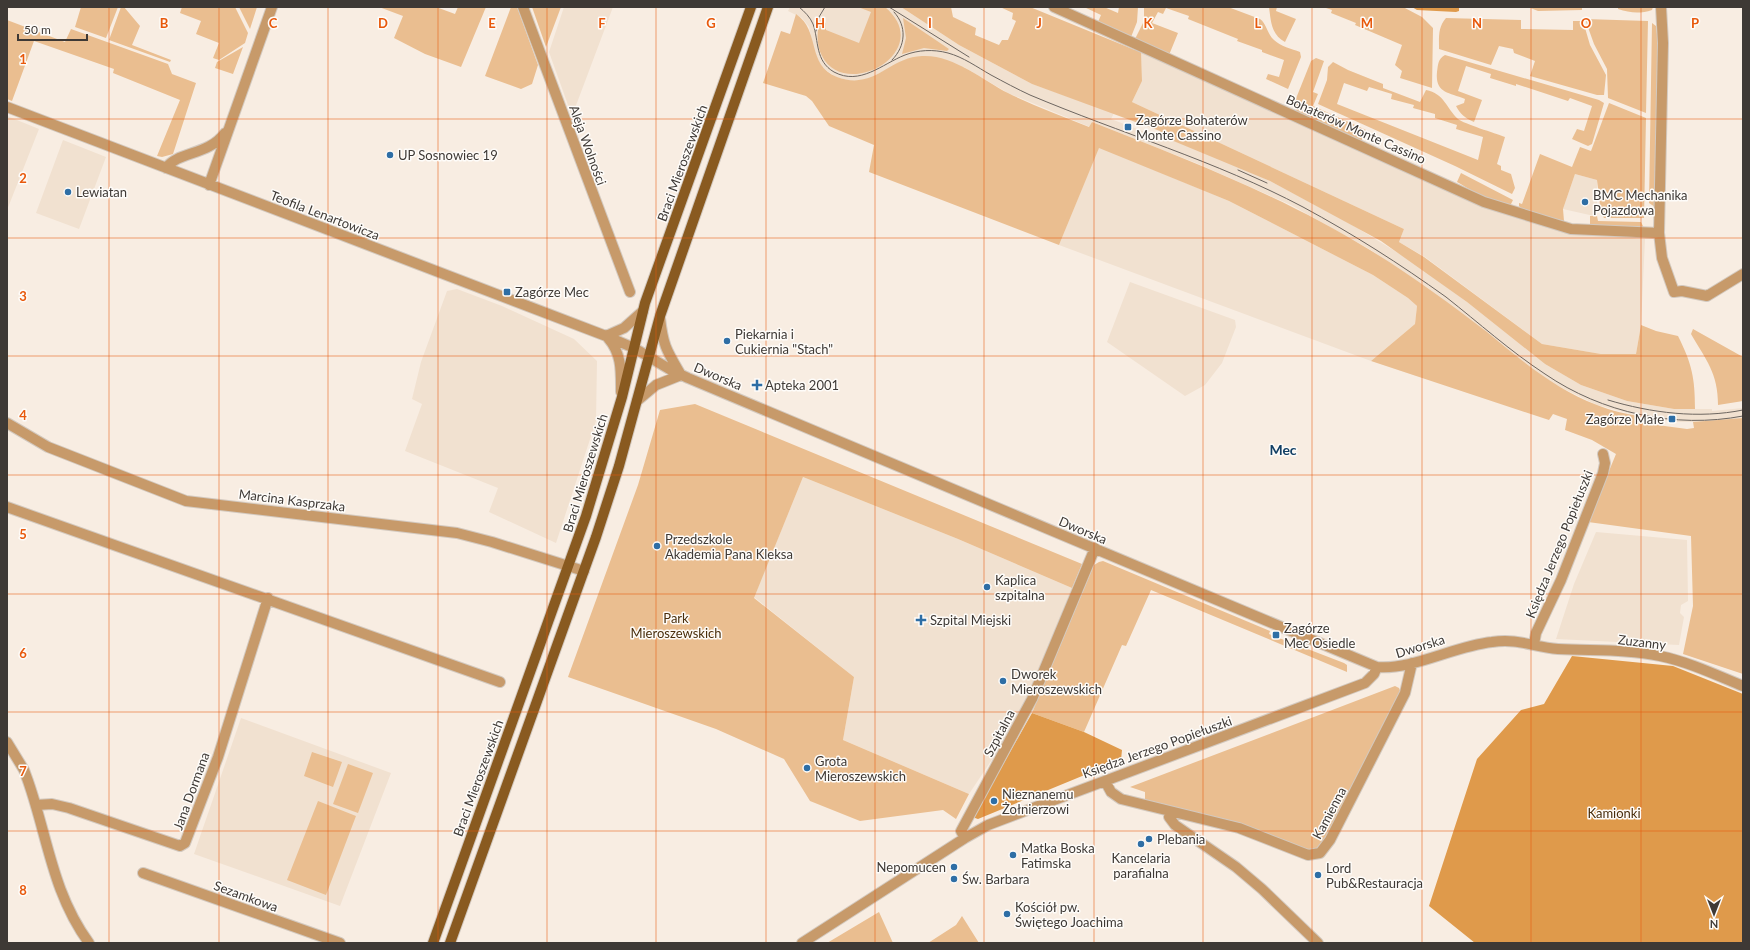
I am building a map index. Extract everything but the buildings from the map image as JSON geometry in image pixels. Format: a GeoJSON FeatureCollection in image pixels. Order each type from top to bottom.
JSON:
{"type":"FeatureCollection","features":[{"type":"Feature","properties":{"kind":"main road","name":"Braci Mieroszewskich"},"geometry":{"type":"LineString","coordinates":[[433,943],[588,510],[622,397],[643,311],[751,7]]}},
{"type":"Feature","properties":{"kind":"main road"},"geometry":{"type":"LineString","coordinates":[[450,943],[584,571],[613,486],[638,401],[660,316],[768,9]]}},
{"type":"Feature","properties":{"kind":"street"},"geometry":{"type":"LineString","coordinates":[[209,185],[272,7]]}},
{"type":"Feature","properties":{"kind":"street","name":"Aleja Wolności"},"geometry":{"type":"LineString","coordinates":[[523,7],[630,292]]}},
{"type":"Feature","properties":{"kind":"street","name":"Bohaterów Monte Cassino"},"geometry":{"type":"LineString","coordinates":[[1054,7],[1484,202],[1571,228],[1659,233]]}},
{"type":"Feature","properties":{"kind":"street"},"geometry":{"type":"LineString","coordinates":[[1661,7],[1663,43],[1659,233],[1662,258],[1674,292],[1682,291],[1707,296],[1743,274]]}},
{"type":"Feature","properties":{"kind":"street","name":"Teofila Lenartowicza"},"geometry":{"type":"LineString","coordinates":[[7,107],[634,348]]}},
{"type":"Feature","properties":{"kind":"street"},"geometry":{"type":"LineString","coordinates":[[166,168],[172,162],[213,145],[221,138],[230,125]]}},
{"type":"Feature","properties":{"kind":"street"},"geometry":{"type":"LineString","coordinates":[[622,397],[620,360],[615,346],[606,336],[624,328],[643,311]]}},
{"type":"Feature","properties":{"kind":"street"},"geometry":{"type":"LineString","coordinates":[[638,401],[656,385],[681,375],[666,349],[662,336],[660,316]]}},
{"type":"Feature","properties":{"kind":"street","name":"Dworska"},"geometry":{"type":"LineString","coordinates":[[634,348],[681,375],[1377,668],[1396,667],[1475,644],[1506,640],[1534,644]]}},
{"type":"Feature","properties":{"kind":"street","name":"Marcina Kasprzaka"},"geometry":{"type":"LineString","coordinates":[[7,423],[48,447],[186,500],[457,533],[492,542],[584,571]]}},
{"type":"Feature","properties":{"kind":"street","name":"Księdza Jerzego Popiełuszki"},"geometry":{"type":"LineString","coordinates":[[1534,644],[1536,633],[1561,580],[1603,473],[1605,464],[1603,454]]}},
{"type":"Feature","properties":{"kind":"street"},"geometry":{"type":"LineString","coordinates":[[7,507],[268,598],[500,682]]}},
{"type":"Feature","properties":{"kind":"street","name":"Szpitalna"},"geometry":{"type":"LineString","coordinates":[[965,838],[961,831],[1032,699],[1094,548]]}},
{"type":"Feature","properties":{"kind":"street","name":"Jana Dormana"},"geometry":{"type":"LineString","coordinates":[[36,804],[52,804],[69,808],[180,846],[185,843],[218,757],[268,598]]}},
{"type":"Feature","properties":{"kind":"street","name":"Zuzanny"},"geometry":{"type":"LineString","coordinates":[[1534,644],[1556,649],[1630,652],[1661,656],[1678,660],[1743,686]]}},
{"type":"Feature","properties":{"kind":"street","name":"Kamienna"},"geometry":{"type":"LineString","coordinates":[[1105,781],[1111,792],[1121,799],[1239,828],[1308,855],[1320,853],[1330,840],[1405,693],[1412,663]]}},
{"type":"Feature","properties":{"kind":"street","name":"Księdza Jerzego Popiełuszki"},"geometry":{"type":"LineString","coordinates":[[802,943],[965,838],[1002,819],[1364,683],[1374,674],[1377,668]]}},
{"type":"Feature","properties":{"kind":"street"},"geometry":{"type":"LineString","coordinates":[[7,742],[24,770],[36,804],[50,860],[68,909],[89,943]]}},
{"type":"Feature","properties":{"kind":"street"},"geometry":{"type":"LineString","coordinates":[[1170,812],[1168,817],[1175,825],[1236,867],[1262,889],[1318,943]]}},
{"type":"Feature","properties":{"kind":"street","name":"Sezamkowa"},"geometry":{"type":"LineString","coordinates":[[143,872],[340,943]]}},
{"type":"Feature","properties":{"kind":"shaded area"},"geometry":{"type":"Polygon","coordinates":[[[564,7],[613,7],[572,116],[549,52],[564,7]]]}},
{"type":"Feature","properties":{"kind":"shaded area"},"geometry":{"type":"Polygon","coordinates":[[[790,7],[901,7],[959,45],[1032,84],[1114,113],[1111,119],[1158,137],[1159,135],[1245,169],[1349,223],[1408,259],[1467,302],[1545,364],[1581,385],[1627,401],[1674,409],[1712,409],[1712,411],[1743,408],[1743,418],[1712,422],[1676,422],[1643,417],[1597,405],[1554,384],[1460,312],[1371,250],[1291,205],[1196,163],[1092,122],[1090,127],[1008,93],[964,67],[884,71],[867,79],[852,81],[836,77],[823,68],[815,55],[809,27],[802,18],[788,11],[790,7]]]}},
{"type":"Feature","properties":{"kind":"shaded area"},"geometry":{"type":"Polygon","coordinates":[[[1141,50],[1389,165],[1488,207],[1569,233],[1645,239],[1641,325],[1636,354],[1601,354],[1542,344],[1425,257],[1399,242],[1404,229],[1132,102],[1142,81],[1141,50]]]}},
{"type":"Feature","properties":{"kind":"shaded area"},"geometry":{"type":"Polygon","coordinates":[[[7,116],[39,129],[7,210],[7,116]]]}},
{"type":"Feature","properties":{"kind":"shaded area"},"geometry":{"type":"Polygon","coordinates":[[[63,140],[106,157],[79,229],[36,213],[63,140]]]}},
{"type":"Feature","properties":{"kind":"shaded area"},"geometry":{"type":"Polygon","coordinates":[[[1099,147],[1229,201],[1373,275],[1408,298],[1417,306],[1415,324],[1371,361],[1059,245],[1099,147]]]}},
{"type":"Feature","properties":{"kind":"shaded area"},"geometry":{"type":"Polygon","coordinates":[[[1575,174],[1597,180],[1597,212],[1594,216],[1563,209],[1575,174]]]}},
{"type":"Feature","properties":{"kind":"shaded area"},"geometry":{"type":"Polygon","coordinates":[[[1130,282],[1235,320],[1236,327],[1222,363],[1205,385],[1185,396],[1107,342],[1130,282]]]}},
{"type":"Feature","properties":{"kind":"shaded area"},"geometry":{"type":"Polygon","coordinates":[[[457,289],[502,306],[574,339],[597,361],[596,421],[556,543],[489,512],[498,488],[405,451],[422,404],[412,399],[421,362],[447,291],[457,289]]]}},
{"type":"Feature","properties":{"kind":"shaded area","name":"Szpital Miejski"},"geometry":{"type":"Polygon","coordinates":[[[803,477],[958,539],[1072,588],[1017,722],[969,794],[843,740],[854,677],[754,597],[803,477]]]}},
{"type":"Feature","properties":{"kind":"shaded area"},"geometry":{"type":"Polygon","coordinates":[[[1596,532],[1687,540],[1688,601],[1681,605],[1680,613],[1684,617],[1679,645],[1556,639],[1574,584],[1596,532]]]}},
{"type":"Feature","properties":{"kind":"shaded area"},"geometry":{"type":"Polygon","coordinates":[[[241,718],[391,773],[340,906],[194,854],[241,718]]]}},
{"type":"Feature","properties":{"kind":"green space"},"geometry":{"type":"Polygon","coordinates":[[[81,7],[118,7],[106,38],[75,27],[81,7]]]}},
{"type":"Feature","properties":{"kind":"green space"},"geometry":{"type":"Polygon","coordinates":[[[121,7],[124,7],[140,26],[132,45],[171,60],[170,62],[109,40],[121,7]]]}},
{"type":"Feature","properties":{"kind":"green space"},"geometry":{"type":"Polygon","coordinates":[[[182,7],[235,7],[248,33],[245,43],[219,60],[213,58],[219,43],[196,34],[201,21],[180,13],[182,7]]]}},
{"type":"Feature","properties":{"kind":"green space"},"geometry":{"type":"Polygon","coordinates":[[[239,7],[257,7],[250,29],[239,7]]]}},
{"type":"Feature","properties":{"kind":"green space"},"geometry":{"type":"Polygon","coordinates":[[[379,7],[436,7],[455,14],[458,7],[486,7],[461,67],[425,54],[394,38],[403,16],[379,7]]]}},
{"type":"Feature","properties":{"kind":"green space"},"geometry":{"type":"Polygon","coordinates":[[[511,7],[517,7],[538,65],[532,84],[521,89],[485,76],[511,7]]]}},
{"type":"Feature","properties":{"kind":"green space"},"geometry":{"type":"Polygon","coordinates":[[[532,7],[561,7],[546,47],[532,7]]]}},
{"type":"Feature","properties":{"kind":"green space"},"geometry":{"type":"Polygon","coordinates":[[[858,7],[885,7],[898,24],[900,40],[894,54],[882,65],[866,72],[849,74],[833,69],[822,56],[818,43],[818,29],[820,20],[826,23],[826,30],[859,43],[871,12],[858,7]]]}},
{"type":"Feature","properties":{"kind":"green space"},"geometry":{"type":"Polygon","coordinates":[[[901,7],[951,7],[953,17],[976,28],[975,35],[999,45],[1002,40],[1008,40],[1016,21],[1012,19],[1013,13],[1000,7],[1030,7],[1135,50],[1141,50],[1142,81],[1132,102],[1404,229],[1399,242],[1424,257],[1542,344],[1601,354],[1636,354],[1641,325],[1656,331],[1678,336],[1687,355],[1692,371],[1695,409],[1674,409],[1627,401],[1581,385],[1545,364],[1467,302],[1381,241],[1270,181],[1159,135],[1160,131],[1032,84],[959,45],[901,7]]]}},
{"type":"Feature","properties":{"kind":"green space"},"geometry":{"type":"Polygon","coordinates":[[[1084,7],[1104,7],[1118,13],[1119,7],[1138,7],[1137,22],[1131,37],[1098,22],[1101,15],[1084,7]]]}},
{"type":"Feature","properties":{"kind":"green space"},"geometry":{"type":"Polygon","coordinates":[[[1144,7],[1228,7],[1260,19],[1272,38],[1279,44],[1300,52],[1301,57],[1288,89],[1266,79],[1268,74],[1279,77],[1284,60],[1262,52],[1262,50],[1237,41],[1238,39],[1188,19],[1189,16],[1166,8],[1163,14],[1158,12],[1152,23],[1178,33],[1169,55],[1135,39],[1144,21],[1144,7]]]}},
{"type":"Feature","properties":{"kind":"green space"},"geometry":{"type":"Polygon","coordinates":[[[1269,7],[1277,7],[1276,11],[1296,19],[1285,42],[1280,39],[1272,27],[1269,7]]]}},
{"type":"Feature","properties":{"kind":"green space"},"geometry":{"type":"Polygon","coordinates":[[[1323,7],[1403,7],[1422,17],[1433,28],[1432,88],[1400,78],[1402,71],[1395,65],[1402,45],[1355,25],[1356,23],[1331,13],[1332,10],[1323,7]]]}},
{"type":"Feature","properties":{"kind":"green space"},"geometry":{"type":"Polygon","coordinates":[[[1412,7],[1459,7],[1459,11],[1417,10],[1412,7]]]}},
{"type":"Feature","properties":{"kind":"green space"},"geometry":{"type":"Polygon","coordinates":[[[1528,7],[1582,7],[1582,10],[1538,11],[1528,7]]]}},
{"type":"Feature","properties":{"kind":"green space"},"geometry":{"type":"Polygon","coordinates":[[[1618,7],[1653,7],[1652,10],[1635,12],[1618,9],[1618,7]]]}},
{"type":"Feature","properties":{"kind":"green space"},"geometry":{"type":"Polygon","coordinates":[[[796,14],[804,21],[809,29],[821,64],[827,72],[837,77],[850,80],[861,80],[871,77],[910,58],[933,56],[945,59],[956,63],[1008,93],[1038,107],[1089,127],[1092,122],[1199,165],[1269,196],[1370,250],[1415,279],[1458,310],[1539,373],[1567,391],[1597,405],[1614,411],[1643,417],[1642,423],[1687,429],[1694,428],[1693,422],[1743,418],[1743,674],[1683,654],[1693,606],[1691,536],[1588,522],[1616,454],[1592,440],[1565,430],[1567,419],[1553,414],[1549,420],[1371,361],[1415,324],[1417,306],[1408,298],[1373,275],[1229,201],[1099,148],[1059,245],[869,172],[874,145],[829,126],[812,101],[806,96],[763,83],[781,31],[790,34],[796,14]]]}},
{"type":"Feature","properties":{"kind":"green space"},"geometry":{"type":"Polygon","coordinates":[[[903,18],[949,49],[947,51],[924,48],[902,54],[906,38],[903,18]]]}},
{"type":"Feature","properties":{"kind":"green space"},"geometry":{"type":"Polygon","coordinates":[[[1446,18],[1521,20],[1521,29],[1573,30],[1573,21],[1583,21],[1590,45],[1606,75],[1604,95],[1597,95],[1530,76],[1535,61],[1514,53],[1513,49],[1499,46],[1491,65],[1439,49],[1440,29],[1446,18]]]}},
{"type":"Feature","properties":{"kind":"green space"},"geometry":{"type":"Polygon","coordinates":[[[1585,19],[1648,21],[1646,113],[1608,98],[1607,69],[1594,44],[1585,19]]]}},
{"type":"Feature","properties":{"kind":"green space"},"geometry":{"type":"Polygon","coordinates":[[[7,20],[65,42],[71,29],[168,64],[172,74],[196,83],[173,154],[162,157],[157,156],[180,100],[113,73],[114,69],[34,41],[12,101],[7,99],[7,20]]]}},
{"type":"Feature","properties":{"kind":"green space"},"geometry":{"type":"Polygon","coordinates":[[[1652,23],[1656,26],[1658,42],[1655,207],[1649,203],[1652,23]]]}},
{"type":"Feature","properties":{"kind":"green space"},"geometry":{"type":"Polygon","coordinates":[[[243,47],[233,74],[215,68],[217,62],[243,47]]]}},
{"type":"Feature","properties":{"kind":"green space"},"geometry":{"type":"Polygon","coordinates":[[[1445,55],[1599,100],[1604,103],[1592,144],[1588,146],[1572,139],[1577,129],[1584,131],[1592,106],[1570,98],[1568,101],[1516,84],[1516,86],[1490,78],[1491,74],[1466,66],[1458,91],[1482,100],[1474,122],[1468,119],[1461,114],[1456,106],[1464,103],[1465,99],[1444,91],[1438,84],[1438,64],[1441,58],[1445,55]]]}},
{"type":"Feature","properties":{"kind":"green space"},"geometry":{"type":"Polygon","coordinates":[[[1316,58],[1324,61],[1313,92],[1318,94],[1313,106],[1366,130],[1361,142],[1298,113],[1293,106],[1311,61],[1316,58]]]}},
{"type":"Feature","properties":{"kind":"green space"},"geometry":{"type":"Polygon","coordinates":[[[1333,62],[1348,70],[1383,84],[1383,88],[1420,102],[1426,90],[1432,92],[1437,94],[1445,102],[1454,115],[1461,121],[1505,137],[1497,164],[1501,166],[1501,170],[1511,174],[1515,188],[1512,194],[1455,166],[1318,104],[1327,80],[1328,67],[1333,62]],[[1344,83],[1337,104],[1478,160],[1483,137],[1456,129],[1457,125],[1435,118],[1435,114],[1413,108],[1414,105],[1391,99],[1392,94],[1369,87],[1367,91],[1344,83]]]}},
{"type":"Feature","properties":{"kind":"green space"},"geometry":{"type":"Polygon","coordinates":[[[1609,103],[1646,118],[1644,218],[1604,218],[1601,213],[1597,180],[1575,174],[1563,209],[1564,221],[1522,210],[1519,203],[1522,204],[1540,154],[1572,167],[1580,147],[1591,151],[1609,103]]]}},
{"type":"Feature","properties":{"kind":"green space"},"geometry":{"type":"Polygon","coordinates":[[[1461,173],[1513,200],[1511,204],[1491,201],[1457,182],[1461,173]]]}},
{"type":"Feature","properties":{"kind":"green space"},"geometry":{"type":"Polygon","coordinates":[[[1590,216],[1597,216],[1598,221],[1641,222],[1644,228],[1590,226],[1590,216]]]}},
{"type":"Feature","properties":{"kind":"green space"},"geometry":{"type":"Polygon","coordinates":[[[1693,329],[1743,357],[1743,401],[1718,405],[1716,384],[1706,359],[1691,334],[1693,329]]]}},
{"type":"Feature","properties":{"kind":"green space","name":"Park Mieroszewskich"},"geometry":{"type":"Polygon","coordinates":[[[695,404],[1082,564],[1072,588],[958,539],[803,477],[754,598],[854,677],[843,740],[969,794],[956,819],[943,810],[860,821],[810,801],[784,759],[716,729],[568,677],[638,485],[660,410],[695,404]]]}},
{"type":"Feature","properties":{"kind":"green space"},"geometry":{"type":"Polygon","coordinates":[[[1103,561],[1270,631],[1269,634],[1344,663],[1347,665],[1347,672],[1151,590],[1126,646],[1122,645],[1084,732],[1032,713],[1094,565],[1103,561]]]}},
{"type":"Feature","properties":{"kind":"green space","name":"Kamionki"},"geometry":{"type":"Polygon","coordinates":[[[1572,656],[1673,666],[1743,694],[1743,943],[1475,943],[1429,906],[1477,759],[1521,710],[1544,704],[1572,656]]]}},
{"type":"Feature","properties":{"kind":"green space"},"geometry":{"type":"Polygon","coordinates":[[[1395,686],[1399,688],[1401,693],[1325,842],[1315,849],[1302,849],[1145,801],[1145,792],[1130,787],[1395,686]]]}},
{"type":"Feature","properties":{"kind":"green space"},"geometry":{"type":"Polygon","coordinates":[[[1032,713],[1084,732],[1122,750],[1121,760],[978,819],[975,818],[974,816],[1032,713]]]}},
{"type":"Feature","properties":{"kind":"green space"},"geometry":{"type":"Polygon","coordinates":[[[312,752],[342,762],[333,787],[304,776],[312,752]]]}},
{"type":"Feature","properties":{"kind":"green space"},"geometry":{"type":"Polygon","coordinates":[[[348,764],[373,773],[358,813],[333,804],[348,764]]]}},
{"type":"Feature","properties":{"kind":"green space"},"geometry":{"type":"Polygon","coordinates":[[[318,801],[356,816],[326,895],[287,880],[318,801]]]}},
{"type":"Feature","properties":{"kind":"green space"},"geometry":{"type":"Polygon","coordinates":[[[879,912],[893,943],[827,943],[879,912]]]}},
{"type":"Feature","properties":{"kind":"green space"},"geometry":{"type":"Polygon","coordinates":[[[962,916],[979,943],[928,943],[956,925],[962,916]]]}},
{"type":"Feature","properties":{"kind":"tram line"},"geometry":{"type":"LineString","coordinates":[[799,7],[813,24],[821,56],[828,67],[834,72],[844,76],[853,77],[862,75],[905,55],[920,51],[937,51],[954,55],[1030,95],[1236,175],[1322,217],[1376,250],[1446,297],[1507,346],[1545,374],[1567,388],[1590,399],[1615,408],[1665,419],[1717,420],[1743,416]]}},
{"type":"Feature","properties":{"kind":"tram line"},"geometry":{"type":"LineString","coordinates":[[816,31],[819,17],[825,7]]}},
{"type":"Feature","properties":{"kind":"tram line"},"geometry":{"type":"LineString","coordinates":[[889,7],[969,57]]}},
{"type":"Feature","properties":{"kind":"tram line"},"geometry":{"type":"LineString","coordinates":[[892,60],[900,49],[903,36],[901,23],[894,12]]}},
{"type":"Feature","properties":{"kind":"tram line"},"geometry":{"type":"LineString","coordinates":[[1238,170],[1267,183]]}},
{"type":"Feature","properties":{"kind":"tram line"},"geometry":{"type":"LineString","coordinates":[[1608,400],[1624,405],[1675,413],[1709,414],[1743,410]]}},
{"type":"Feature","properties":{"kind":"place","name":"Zagórze Bohaterów Monte Cassino"},"geometry":{"type":"Point","coordinates":[1128,127]}},
{"type":"Feature","properties":{"kind":"place","name":"UP Sosnowiec 19"},"geometry":{"type":"Point","coordinates":[390,155]}},
{"type":"Feature","properties":{"kind":"place","name":"Lewiatan"},"geometry":{"type":"Point","coordinates":[68,192]}},
{"type":"Feature","properties":{"kind":"place","name":"BMC Mechanika Pojazdowa"},"geometry":{"type":"Point","coordinates":[1585,202]}},
{"type":"Feature","properties":{"kind":"place","name":"Zagórze Mec"},"geometry":{"type":"Point","coordinates":[507,292]}},
{"type":"Feature","properties":{"kind":"place","name":"Piekarnia i Cukiernia \"Stach\""},"geometry":{"type":"Point","coordinates":[727,341]}},
{"type":"Feature","properties":{"kind":"place","name":"Apteka 2001"},"geometry":{"type":"Point","coordinates":[757,385]}},
{"type":"Feature","properties":{"kind":"place","name":"Zagórze Małe"},"geometry":{"type":"Point","coordinates":[1672,419]}},
{"type":"Feature","properties":{"kind":"place","name":"Przedszkole Akademia Pana Kleksa"},"geometry":{"type":"Point","coordinates":[657,546]}},
{"type":"Feature","properties":{"kind":"place","name":"Kaplica szpitalna"},"geometry":{"type":"Point","coordinates":[987,587]}},
{"type":"Feature","properties":{"kind":"place","name":"Szpital Miejski"},"geometry":{"type":"Point","coordinates":[921,620]}},
{"type":"Feature","properties":{"kind":"place","name":"Zagórze Mec Osiedle"},"geometry":{"type":"Point","coordinates":[1276,635]}},
{"type":"Feature","properties":{"kind":"place","name":"Dworek Mieroszewskich"},"geometry":{"type":"Point","coordinates":[1003,681]}},
{"type":"Feature","properties":{"kind":"place","name":"Grota Mieroszewskich"},"geometry":{"type":"Point","coordinates":[807,768]}},
{"type":"Feature","properties":{"kind":"place","name":"Nieznanemu Żołnierzowi"},"geometry":{"type":"Point","coordinates":[994,801]}},
{"type":"Feature","properties":{"kind":"place","name":"Plebania"},"geometry":{"type":"Point","coordinates":[1149,839]}},
{"type":"Feature","properties":{"kind":"place","name":"Kancelaria parafialna"},"geometry":{"type":"Point","coordinates":[1141,844]}},
{"type":"Feature","properties":{"kind":"place","name":"Matka Boska Fatimska"},"geometry":{"type":"Point","coordinates":[1013,855]}},
{"type":"Feature","properties":{"kind":"place","name":"Nepomucen"},"geometry":{"type":"Point","coordinates":[954,867]}},
{"type":"Feature","properties":{"kind":"place","name":"Lord Pub&Restauracja"},"geometry":{"type":"Point","coordinates":[1318,875]}},
{"type":"Feature","properties":{"kind":"place","name":"Św. Barbara"},"geometry":{"type":"Point","coordinates":[954,879]}},
{"type":"Feature","properties":{"kind":"place","name":"Kościół pw. Świętego Joachima"},"geometry":{"type":"Point","coordinates":[1007,914]}},
{"type":"Feature","properties":{"kind":"district","name":"Mec"},"geometry":{"type":"Point","coordinates":[1283,449]}}]}
